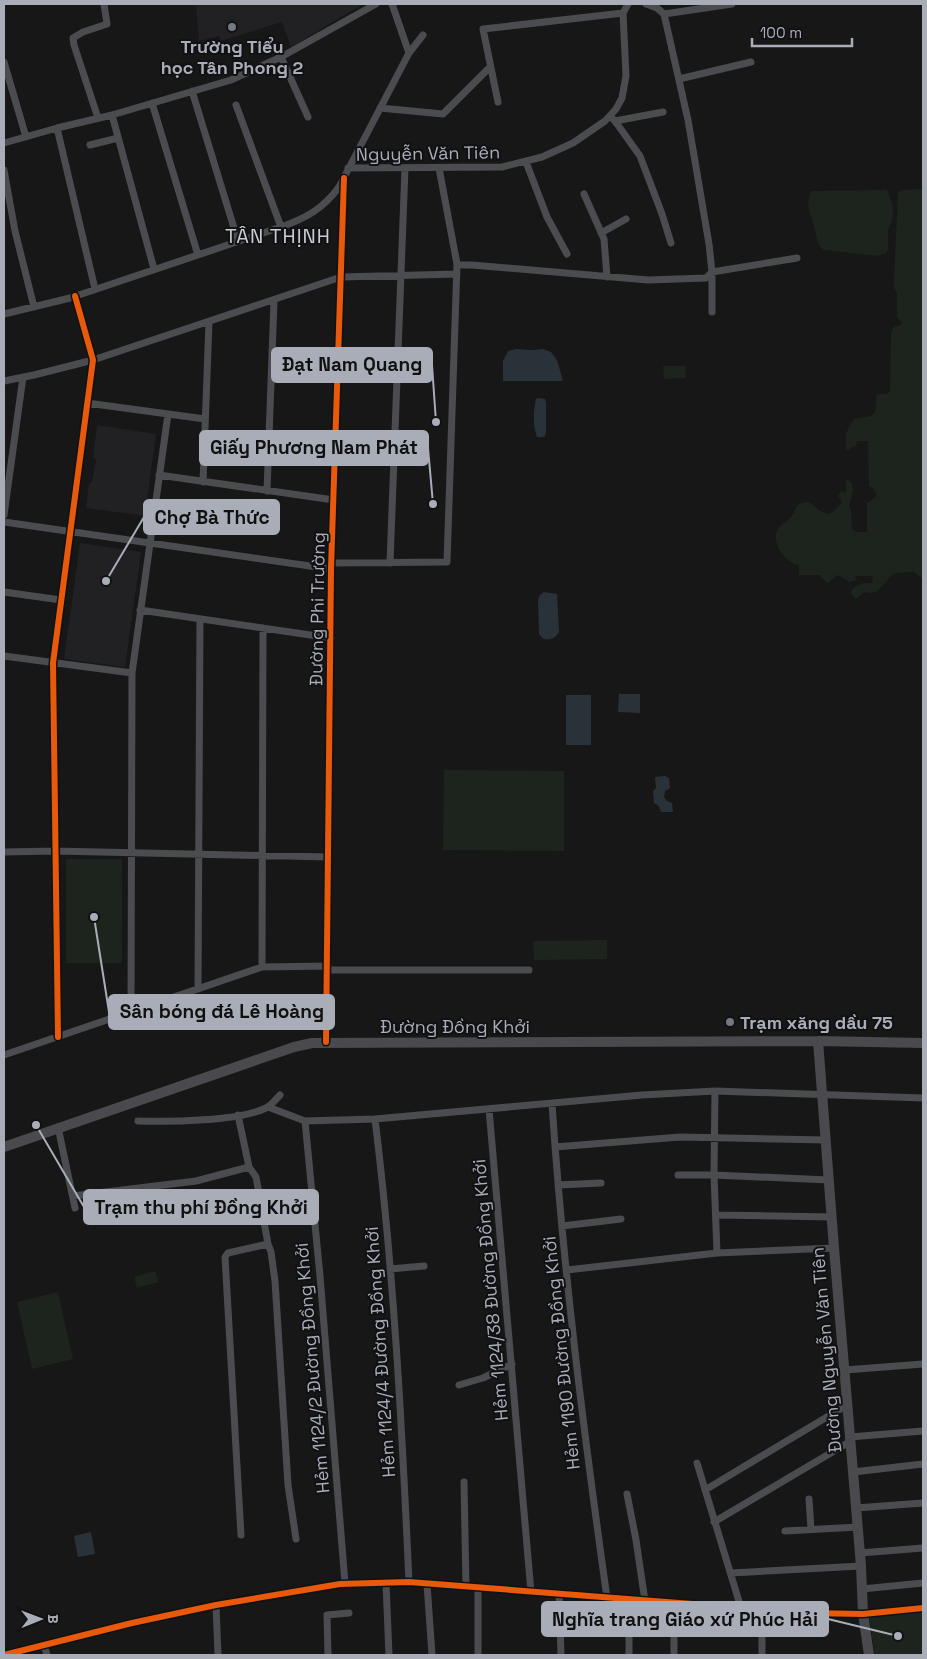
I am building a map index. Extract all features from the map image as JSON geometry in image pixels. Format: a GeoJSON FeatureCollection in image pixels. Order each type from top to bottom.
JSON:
{"type":"FeatureCollection","features":[{"type":"Feature","properties":{"kind":"main road","name":"Đường Đồng Khởi"},"geometry":{"type":"LineString","coordinates":[[4,1147],[294,1047],[326,1042],[818,1041],[923,1043]]}},
{"type":"Feature","properties":{"kind":"main road","name":"Đường Nguyễn Văn Tiên"},"geometry":{"type":"LineString","coordinates":[[818,1041],[861,1566],[862,1614],[869,1655]]}},
{"type":"Feature","properties":{"kind":"street"},"geometry":{"type":"LineString","coordinates":[[98,118],[73,38],[83,32],[107,24],[104,4]]}},
{"type":"Feature","properties":{"kind":"street"},"geometry":{"type":"LineString","coordinates":[[4,143],[112,115],[231,80],[281,57],[376,4]]}},
{"type":"Feature","properties":{"kind":"street"},"geometry":{"type":"LineString","coordinates":[[392,4],[409,53]]}},
{"type":"Feature","properties":{"kind":"street"},"geometry":{"type":"LineString","coordinates":[[498,102],[483,29],[623,13],[628,4]]}},
{"type":"Feature","properties":{"kind":"street"},"geometry":{"type":"LineString","coordinates":[[646,4],[657,8],[664,14],[679,79],[708,234],[712,272],[712,312]]}},
{"type":"Feature","properties":{"kind":"street"},"geometry":{"type":"LineString","coordinates":[[664,14],[732,4]]}},
{"type":"Feature","properties":{"kind":"street","name":"Nguyễn Văn Tiên"},"geometry":{"type":"LineString","coordinates":[[4,314],[34,308],[74,296],[281,227],[310,214],[324,205],[334,194],[348,168],[502,167],[526,162],[568,146],[612,118],[622,98],[626,82],[623,13]]}},
{"type":"Feature","properties":{"kind":"street"},"geometry":{"type":"LineString","coordinates":[[348,168],[409,53],[423,35]]}},
{"type":"Feature","properties":{"kind":"street"},"geometry":{"type":"LineString","coordinates":[[281,57],[308,117]]}},
{"type":"Feature","properties":{"kind":"street"},"geometry":{"type":"LineString","coordinates":[[4,62],[26,137]]}},
{"type":"Feature","properties":{"kind":"street"},"geometry":{"type":"LineString","coordinates":[[679,79],[751,62]]}},
{"type":"Feature","properties":{"kind":"street"},"geometry":{"type":"LineString","coordinates":[[380,108],[443,114],[490,67]]}},
{"type":"Feature","properties":{"kind":"street"},"geometry":{"type":"LineString","coordinates":[[192,91],[238,241]]}},
{"type":"Feature","properties":{"kind":"street"},"geometry":{"type":"LineString","coordinates":[[4,95],[12,93]]}},
{"type":"Feature","properties":{"kind":"street"},"geometry":{"type":"LineString","coordinates":[[152,103],[198,255]]}},
{"type":"Feature","properties":{"kind":"street"},"geometry":{"type":"LineString","coordinates":[[236,105],[281,227]]}},
{"type":"Feature","properties":{"kind":"street"},"geometry":{"type":"LineString","coordinates":[[663,112],[612,118],[640,156],[671,243]]}},
{"type":"Feature","properties":{"kind":"street"},"geometry":{"type":"LineString","coordinates":[[112,115],[154,269]]}},
{"type":"Feature","properties":{"kind":"street"},"geometry":{"type":"LineString","coordinates":[[57,128],[95,289]]}},
{"type":"Feature","properties":{"kind":"street"},"geometry":{"type":"LineString","coordinates":[[90,145],[118,138]]}},
{"type":"Feature","properties":{"kind":"street"},"geometry":{"type":"LineString","coordinates":[[526,162],[548,217],[567,254]]}},
{"type":"Feature","properties":{"kind":"street"},"geometry":{"type":"LineString","coordinates":[[390,562],[405,168]]}},
{"type":"Feature","properties":{"kind":"street"},"geometry":{"type":"LineString","coordinates":[[4,522],[332,566],[390,562],[447,562],[457,265],[439,168]]}},
{"type":"Feature","properties":{"kind":"street"},"geometry":{"type":"LineString","coordinates":[[4,170],[15,231],[34,308]]}},
{"type":"Feature","properties":{"kind":"street","name":"Đường Phi Trường"},"geometry":{"type":"LineString","coordinates":[[326,1042],[332,566],[344,178]]}},
{"type":"Feature","properties":{"kind":"street"},"geometry":{"type":"LineString","coordinates":[[584,194],[604,239],[607,277]]}},
{"type":"Feature","properties":{"kind":"street"},"geometry":{"type":"LineString","coordinates":[[601,233],[626,219]]}},
{"type":"Feature","properties":{"kind":"street"},"geometry":{"type":"LineString","coordinates":[[457,265],[668,280],[706,278],[712,272],[797,258]]}},
{"type":"Feature","properties":{"kind":"street"},"geometry":{"type":"LineString","coordinates":[[4,381],[93,360],[341,277],[457,274]]}},
{"type":"Feature","properties":{"kind":"street"},"geometry":{"type":"LineString","coordinates":[[58,1037],[53,663],[93,360],[74,296]]}},
{"type":"Feature","properties":{"kind":"street"},"geometry":{"type":"LineString","coordinates":[[267,491],[274,301]]}},
{"type":"Feature","properties":{"kind":"street"},"geometry":{"type":"LineString","coordinates":[[203,482],[209,322]]}},
{"type":"Feature","properties":{"kind":"street"},"geometry":{"type":"LineString","coordinates":[[4,515],[23,377]]}},
{"type":"Feature","properties":{"kind":"street"},"geometry":{"type":"LineString","coordinates":[[87,403],[205,419]]}},
{"type":"Feature","properties":{"kind":"street"},"geometry":{"type":"LineString","coordinates":[[131,1012],[132,673],[168,414]]}},
{"type":"Feature","properties":{"kind":"street"},"geometry":{"type":"LineString","coordinates":[[159,476],[334,500]]}},
{"type":"Feature","properties":{"kind":"street"},"geometry":{"type":"LineString","coordinates":[[4,592],[60,600]]}},
{"type":"Feature","properties":{"kind":"street"},"geometry":{"type":"LineString","coordinates":[[140,610],[331,638]]}},
{"type":"Feature","properties":{"kind":"street"},"geometry":{"type":"LineString","coordinates":[[198,989],[200,619]]}},
{"type":"Feature","properties":{"kind":"street"},"geometry":{"type":"LineString","coordinates":[[262,967],[263,628]]}},
{"type":"Feature","properties":{"kind":"street"},"geometry":{"type":"LineString","coordinates":[[4,656],[132,673]]}},
{"type":"Feature","properties":{"kind":"street"},"geometry":{"type":"LineString","coordinates":[[4,852],[56,851],[328,857]]}},
{"type":"Feature","properties":{"kind":"street"},"geometry":{"type":"LineString","coordinates":[[4,1056],[262,967],[529,970]]}},
{"type":"Feature","properties":{"kind":"street"},"geometry":{"type":"LineString","coordinates":[[715,1090],[714,1175],[717,1253]]}},
{"type":"Feature","properties":{"kind":"street"},"geometry":{"type":"LineString","coordinates":[[268,1107],[305,1121],[375,1119],[715,1090],[822,1096],[923,1098]]}},
{"type":"Feature","properties":{"kind":"street"},"geometry":{"type":"LineString","coordinates":[[138,1121],[175,1121],[238,1115],[268,1107],[280,1094]]}},
{"type":"Feature","properties":{"kind":"street","name":"Hẻm 1190 Đường Đồng Khởi"},"geometry":{"type":"LineString","coordinates":[[552,1104],[558,1185],[582,1416],[607,1598]]}},
{"type":"Feature","properties":{"kind":"street","name":"Hẻm 1124/38 Đường Đồng Khởi"},"geometry":{"type":"LineString","coordinates":[[489,1109],[531,1592]]}},
{"type":"Feature","properties":{"kind":"street"},"geometry":{"type":"LineString","coordinates":[[238,1115],[249,1167],[256,1177],[275,1281],[288,1485],[296,1539]]}},
{"type":"Feature","properties":{"kind":"street","name":"Hẻm 1124/4 Đường Đồng Khởi"},"geometry":{"type":"LineString","coordinates":[[375,1119],[390,1269],[409,1582]]}},
{"type":"Feature","properties":{"kind":"street","name":"Hẻm 1124/2 Đường Đồng Khởi"},"geometry":{"type":"LineString","coordinates":[[305,1121],[345,1583]]}},
{"type":"Feature","properties":{"kind":"street"},"geometry":{"type":"LineString","coordinates":[[58,1127],[75,1208]]}},
{"type":"Feature","properties":{"kind":"street"},"geometry":{"type":"LineString","coordinates":[[555,1146],[641,1139],[714,1137],[826,1140]]}},
{"type":"Feature","properties":{"kind":"street"},"geometry":{"type":"LineString","coordinates":[[73,1196],[196,1181],[249,1167]]}},
{"type":"Feature","properties":{"kind":"street"},"geometry":{"type":"LineString","coordinates":[[678,1175],[829,1180]]}},
{"type":"Feature","properties":{"kind":"street"},"geometry":{"type":"LineString","coordinates":[[558,1185],[601,1183]]}},
{"type":"Feature","properties":{"kind":"street"},"geometry":{"type":"LineString","coordinates":[[716,1215],[832,1217]]}},
{"type":"Feature","properties":{"kind":"street"},"geometry":{"type":"LineString","coordinates":[[562,1226],[621,1219]]}},
{"type":"Feature","properties":{"kind":"street"},"geometry":{"type":"LineString","coordinates":[[241,1535],[225,1257],[228,1253],[268,1244]]}},
{"type":"Feature","properties":{"kind":"street"},"geometry":{"type":"LineString","coordinates":[[567,1270],[717,1253],[834,1248]]}},
{"type":"Feature","properties":{"kind":"street"},"geometry":{"type":"LineString","coordinates":[[390,1269],[424,1266]]}},
{"type":"Feature","properties":{"kind":"street"},"geometry":{"type":"LineString","coordinates":[[459,1385],[483,1378],[512,1364]]}},
{"type":"Feature","properties":{"kind":"street"},"geometry":{"type":"LineString","coordinates":[[845,1370],[923,1364]]}},
{"type":"Feature","properties":{"kind":"street"},"geometry":{"type":"LineString","coordinates":[[705,1490],[847,1405]]}},
{"type":"Feature","properties":{"kind":"street"},"geometry":{"type":"LineString","coordinates":[[714,1522],[850,1439],[923,1431]]}},
{"type":"Feature","properties":{"kind":"street"},"geometry":{"type":"LineString","coordinates":[[697,1463],[741,1608]]}},
{"type":"Feature","properties":{"kind":"street"},"geometry":{"type":"LineString","coordinates":[[853,1472],[923,1464]]}},
{"type":"Feature","properties":{"kind":"street"},"geometry":{"type":"LineString","coordinates":[[464,1482],[466,1587]]}},
{"type":"Feature","properties":{"kind":"street"},"geometry":{"type":"LineString","coordinates":[[627,1494],[645,1601]]}},
{"type":"Feature","properties":{"kind":"street"},"geometry":{"type":"LineString","coordinates":[[809,1499],[811,1529]]}},
{"type":"Feature","properties":{"kind":"street"},"geometry":{"type":"LineString","coordinates":[[856,1508],[923,1503]]}},
{"type":"Feature","properties":{"kind":"street"},"geometry":{"type":"LineString","coordinates":[[785,1531],[858,1527]]}},
{"type":"Feature","properties":{"kind":"street"},"geometry":{"type":"LineString","coordinates":[[860,1553],[923,1548]]}},
{"type":"Feature","properties":{"kind":"street"},"geometry":{"type":"LineString","coordinates":[[731,1573],[861,1566]]}},
{"type":"Feature","properties":{"kind":"street"},"geometry":{"type":"LineString","coordinates":[[4,1655],[132,1622],[216,1605],[345,1583],[409,1582],[808,1613],[862,1614],[923,1608]]}},
{"type":"Feature","properties":{"kind":"street"},"geometry":{"type":"LineString","coordinates":[[386,1583],[389,1655]]}},
{"type":"Feature","properties":{"kind":"street"},"geometry":{"type":"LineString","coordinates":[[862,1589],[923,1583]]}},
{"type":"Feature","properties":{"kind":"street"},"geometry":{"type":"LineString","coordinates":[[427,1584],[432,1655]]}},
{"type":"Feature","properties":{"kind":"street"},"geometry":{"type":"LineString","coordinates":[[478,1588],[478,1655]]}},
{"type":"Feature","properties":{"kind":"street"},"geometry":{"type":"LineString","coordinates":[[559,1594],[561,1655]]}},
{"type":"Feature","properties":{"kind":"street"},"geometry":{"type":"LineString","coordinates":[[629,1600],[629,1655]]}},
{"type":"Feature","properties":{"kind":"street"},"geometry":{"type":"LineString","coordinates":[[216,1605],[218,1655]]}},
{"type":"Feature","properties":{"kind":"street"},"geometry":{"type":"LineString","coordinates":[[328,1655],[327,1615],[349,1613]]}},
{"type":"Feature","properties":{"kind":"street"},"geometry":{"type":"LineString","coordinates":[[674,1631],[674,1655]]}},
{"type":"Feature","properties":{"kind":"street"},"geometry":{"type":"LineString","coordinates":[[762,1637],[762,1655]]}},
{"type":"Feature","properties":{"kind":"street"},"geometry":{"type":"LineString","coordinates":[[44,1644],[46,1655]]}},
{"type":"Feature","properties":{"kind":"shaded area","name":"Trường Tiểu học Tân Phong 2"},"geometry":{"type":"Polygon","coordinates":[[[196,4],[363,4],[291,47],[282,22],[221,41],[219,36],[199,41],[196,4]]]}},
{"type":"Feature","properties":{"kind":"shaded area"},"geometry":{"type":"Polygon","coordinates":[[[923,189],[923,577],[914,572],[895,573],[875,592],[864,592],[856,599],[851,594],[853,588],[863,583],[872,583],[872,576],[855,576],[856,580],[849,582],[838,575],[827,583],[819,575],[799,575],[799,565],[789,561],[781,552],[776,540],[776,534],[779,527],[793,515],[796,507],[800,504],[809,502],[822,512],[833,512],[842,502],[838,496],[841,492],[846,492],[846,480],[852,483],[853,491],[849,507],[851,510],[852,529],[856,532],[867,532],[867,503],[875,498],[877,494],[869,486],[868,441],[857,441],[856,446],[853,446],[848,451],[846,449],[846,433],[854,419],[871,416],[875,412],[877,394],[887,394],[890,391],[891,333],[894,327],[902,323],[897,317],[897,293],[894,288],[898,193],[901,190],[923,189]]]}},
{"type":"Feature","properties":{"kind":"shaded area"},"geometry":{"type":"Polygon","coordinates":[[[887,190],[892,203],[893,217],[888,230],[888,249],[886,253],[877,256],[824,250],[821,247],[817,241],[808,207],[811,191],[887,190]]]}},
{"type":"Feature","properties":{"kind":"shaded area"},"geometry":{"type":"Polygon","coordinates":[[[516,349],[543,349],[551,352],[557,360],[563,381],[503,381],[503,361],[508,351],[516,349]]]}},
{"type":"Feature","properties":{"kind":"shaded area"},"geometry":{"type":"Polygon","coordinates":[[[663,366],[685,366],[686,378],[664,379],[663,366]]]}},
{"type":"Feature","properties":{"kind":"shaded area"},"geometry":{"type":"Polygon","coordinates":[[[538,398],[545,399],[546,403],[546,432],[543,437],[537,437],[535,428],[534,408],[538,398]]]}},
{"type":"Feature","properties":{"kind":"shaded area"},"geometry":{"type":"Polygon","coordinates":[[[97,425],[156,434],[145,516],[86,508],[89,484],[92,481],[96,461],[93,457],[97,425]]]}},
{"type":"Feature","properties":{"kind":"shaded area"},"geometry":{"type":"Polygon","coordinates":[[[80,543],[141,552],[125,667],[64,659],[80,543]]]}},
{"type":"Feature","properties":{"kind":"shaded area"},"geometry":{"type":"Polygon","coordinates":[[[544,592],[557,594],[559,632],[554,638],[548,639],[543,639],[539,634],[538,600],[544,592]]]}},
{"type":"Feature","properties":{"kind":"shaded area"},"geometry":{"type":"Polygon","coordinates":[[[619,694],[640,694],[640,713],[618,712],[619,694]]]}},
{"type":"Feature","properties":{"kind":"shaded area"},"geometry":{"type":"Polygon","coordinates":[[[566,695],[591,695],[591,745],[566,745],[566,695]]]}},
{"type":"Feature","properties":{"kind":"shaded area"},"geometry":{"type":"Polygon","coordinates":[[[444,770],[564,771],[564,851],[443,850],[444,770]]]}},
{"type":"Feature","properties":{"kind":"shaded area"},"geometry":{"type":"Polygon","coordinates":[[[665,776],[669,778],[670,788],[665,791],[664,797],[672,803],[673,812],[661,812],[659,806],[654,803],[655,777],[665,776]]]}},
{"type":"Feature","properties":{"kind":"shaded area"},"geometry":{"type":"Polygon","coordinates":[[[66,859],[122,859],[122,963],[66,963],[66,859]]]}},
{"type":"Feature","properties":{"kind":"shaded area"},"geometry":{"type":"Polygon","coordinates":[[[607,940],[607,959],[534,960],[533,941],[607,940]]]}},
{"type":"Feature","properties":{"kind":"shaded area"},"geometry":{"type":"Polygon","coordinates":[[[155,1271],[159,1282],[137,1288],[134,1277],[155,1271]]]}},
{"type":"Feature","properties":{"kind":"shaded area"},"geometry":{"type":"Polygon","coordinates":[[[58,1292],[73,1359],[32,1369],[17,1302],[58,1292]]]}},
{"type":"Feature","properties":{"kind":"shaded area"},"geometry":{"type":"Polygon","coordinates":[[[91,1532],[95,1554],[78,1557],[74,1536],[91,1532]]]}},
{"type":"Feature","properties":{"kind":"shaded area"},"geometry":{"type":"Polygon","coordinates":[[[923,1612],[923,1655],[875,1655],[869,1617],[923,1612]]]}},
{"type":"Feature","properties":{"kind":"cycle path"},"geometry":{"type":"LineString","coordinates":[[326,1042],[331,569],[344,178]]}},
{"type":"Feature","properties":{"kind":"cycle path"},"geometry":{"type":"LineString","coordinates":[[58,1037],[53,663],[93,360],[75,296]]}},
{"type":"Feature","properties":{"kind":"cycle path"},"geometry":{"type":"LineString","coordinates":[[4,1655],[132,1623],[216,1605],[340,1584],[409,1582],[808,1613],[863,1614],[923,1608]]}},
{"type":"Feature","properties":{"kind":"place","name":"Trường Tiểu học Tân Phong 2"},"geometry":{"type":"Point","coordinates":[232,27]}},
{"type":"Feature","properties":{"kind":"place","name":"Đạt Nam Quang"},"geometry":{"type":"Point","coordinates":[436,422]}},
{"type":"Feature","properties":{"kind":"place","name":"Giấy Phương Nam Phát"},"geometry":{"type":"Point","coordinates":[433,504]}},
{"type":"Feature","properties":{"kind":"place","name":"Chợ Bà Thức"},"geometry":{"type":"Point","coordinates":[106,581]}},
{"type":"Feature","properties":{"kind":"place","name":"Sân bóng đá Lê Hoàng"},"geometry":{"type":"Point","coordinates":[94,917]}},
{"type":"Feature","properties":{"kind":"place","name":"Trạm xăng dầu 75"},"geometry":{"type":"Point","coordinates":[730,1022]}},
{"type":"Feature","properties":{"kind":"place","name":"Trạm thu phí Đồng Khởi"},"geometry":{"type":"Point","coordinates":[36,1125]}},
{"type":"Feature","properties":{"kind":"place","name":"Nghĩa trang Giáo xứ Phúc Hải"},"geometry":{"type":"Point","coordinates":[898,1636]}},
{"type":"Feature","properties":{"kind":"district","name":"TÂN THỊNH"},"geometry":{"type":"Point","coordinates":[278,236]}}]}
